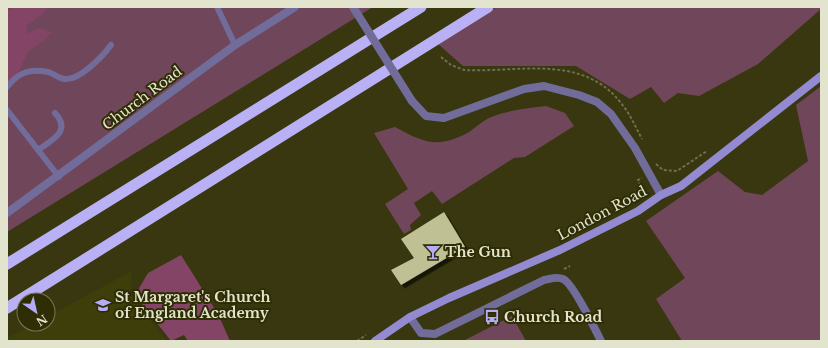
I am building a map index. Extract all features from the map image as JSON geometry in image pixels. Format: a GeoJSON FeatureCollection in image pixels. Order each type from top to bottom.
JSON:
{"type":"FeatureCollection","features":[{"type":"Feature","properties":{"kind":"highway"},"geometry":{"type":"LineString","coordinates":[[7,264],[421,7]]}},
{"type":"Feature","properties":{"kind":"highway"},"geometry":{"type":"LineString","coordinates":[[7,308],[488,7]]}},
{"type":"Feature","properties":{"kind":"main road","name":"London Road"},"geometry":{"type":"LineString","coordinates":[[375,341],[410,317],[449,298],[560,250],[638,211],[661,195],[681,186],[697,175],[821,76]]}},
{"type":"Feature","properties":{"kind":"street","name":"Church Road"},"geometry":{"type":"LineString","coordinates":[[7,213],[59,177],[235,45],[295,7]]}},
{"type":"Feature","properties":{"kind":"street"},"geometry":{"type":"LineString","coordinates":[[352,7],[412,101],[426,116],[444,118],[524,89],[544,86],[579,95],[597,102],[611,114],[635,148],[661,195]]}},
{"type":"Feature","properties":{"kind":"street"},"geometry":{"type":"LineString","coordinates":[[410,317],[421,333],[434,334],[544,280],[554,278],[563,279],[571,286],[601,341]]}},
{"type":"Feature","properties":{"kind":"lane"},"geometry":{"type":"LineString","coordinates":[[217,7],[235,45]]}},
{"type":"Feature","properties":{"kind":"lane"},"geometry":{"type":"LineString","coordinates":[[7,87],[15,76],[28,71],[48,72],[65,79],[72,78],[95,63],[111,45]]}},
{"type":"Feature","properties":{"kind":"lane"},"geometry":{"type":"LineString","coordinates":[[7,110],[59,177]]}},
{"type":"Feature","properties":{"kind":"lane"},"geometry":{"type":"LineString","coordinates":[[38,150],[59,135],[62,129],[61,120],[55,113]]}},
{"type":"Feature","properties":{"kind":"path"},"geometry":{"type":"LineString","coordinates":[[620,208],[635,198],[641,188],[638,180]]}},
{"type":"Feature","properties":{"kind":"shaded area"},"geometry":{"type":"Polygon","coordinates":[[[7,7],[373,7],[7,232],[7,7]]]}},
{"type":"Feature","properties":{"kind":"shaded area"},"geometry":{"type":"Polygon","coordinates":[[[16,7],[48,7],[44,13],[26,26],[28,34],[38,28],[52,32],[28,52],[14,81],[7,88],[7,11],[16,7]]]}},
{"type":"Feature","properties":{"kind":"shaded area"},"geometry":{"type":"Polygon","coordinates":[[[497,7],[821,7],[821,9],[758,64],[699,96],[678,93],[664,103],[651,87],[630,99],[576,66],[463,66],[438,44],[497,7]]]}},
{"type":"Feature","properties":{"kind":"shaded area"},"geometry":{"type":"Polygon","coordinates":[[[821,86],[821,341],[682,341],[656,299],[685,278],[646,221],[718,171],[745,192],[762,195],[808,161],[796,105],[821,86]]]}},
{"type":"Feature","properties":{"kind":"shaded area"},"geometry":{"type":"Polygon","coordinates":[[[546,106],[565,113],[574,126],[525,157],[514,158],[442,204],[432,191],[414,203],[421,215],[410,225],[411,230],[404,234],[385,204],[408,189],[374,133],[395,127],[423,140],[432,142],[449,141],[469,132],[493,116],[516,110],[546,106]]]}},
{"type":"Feature","properties":{"kind":"shaded area"},"geometry":{"type":"Polygon","coordinates":[[[181,255],[218,314],[230,341],[188,341],[184,335],[171,341],[135,295],[148,273],[181,255]]]}},
{"type":"Feature","properties":{"kind":"shaded area","name":"St Margaret's Church of England Academy"},"geometry":{"type":"Polygon","coordinates":[[[132,271],[130,295],[167,341],[7,341],[7,338],[18,332],[56,332],[56,312],[132,271]]]}},
{"type":"Feature","properties":{"kind":"shaded area"},"geometry":{"type":"Polygon","coordinates":[[[512,316],[526,341],[463,341],[512,316]]]}},
{"type":"Feature","properties":{"kind":"building","name":"The Gun"},"geometry":{"type":"Polygon","coordinates":[[[444,212],[465,247],[401,285],[391,270],[414,258],[401,239],[444,212]]]}},
{"type":"Feature","properties":{"kind":"place","name":"The Gun"},"geometry":{"type":"Point","coordinates":[433,252]}},
{"type":"Feature","properties":{"kind":"place","name":"St Margaret's Church of England Academy"},"geometry":{"type":"Point","coordinates":[103,305]}},
{"type":"Feature","properties":{"kind":"place","name":"Church Road"},"geometry":{"type":"Point","coordinates":[492,317]}}]}
